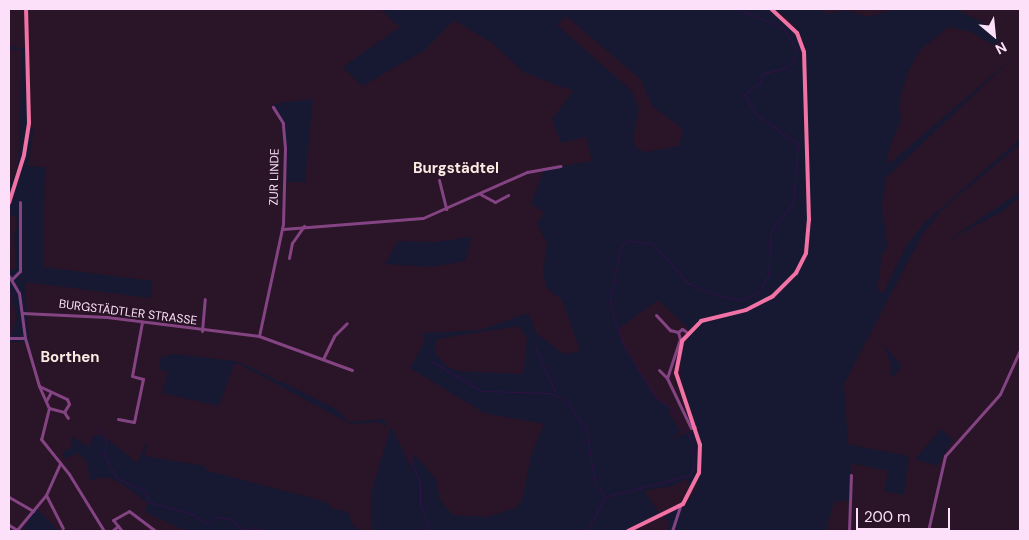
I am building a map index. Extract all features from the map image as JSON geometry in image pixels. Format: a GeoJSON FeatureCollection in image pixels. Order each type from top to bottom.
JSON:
{"type":"FeatureCollection","features":[{"type":"Feature","properties":{"kind":"main road"},"geometry":{"type":"LineString","coordinates":[[9,203],[28,128],[26,9]]}},
{"type":"Feature","properties":{"kind":"main road"},"geometry":{"type":"LineString","coordinates":[[628,531],[680,506],[691,495],[699,473],[701,452],[676,368],[677,354],[688,333],[701,321],[746,310],[773,296],[796,273],[806,253],[809,220],[804,52],[793,28],[771,9]]}},
{"type":"Feature","properties":{"kind":"street","name":"ZUR LINDE"},"geometry":{"type":"LineString","coordinates":[[273,107],[283,123],[285,148],[283,228]]}},
{"type":"Feature","properties":{"kind":"street"},"geometry":{"type":"LineString","coordinates":[[259,336],[275,249],[283,228],[405,222],[446,209],[539,167],[560,166]]}},
{"type":"Feature","properties":{"kind":"street"},"geometry":{"type":"LineString","coordinates":[[439,180],[446,209]]}},
{"type":"Feature","properties":{"kind":"street"},"geometry":{"type":"LineString","coordinates":[[477,194],[495,202],[508,195]]}},
{"type":"Feature","properties":{"kind":"street"},"geometry":{"type":"LineString","coordinates":[[20,202],[20,271],[10,277],[20,293],[25,338],[38,386],[49,408],[40,434],[46,447],[60,463],[104,531]]}},
{"type":"Feature","properties":{"kind":"street"},"geometry":{"type":"LineString","coordinates":[[290,258],[292,243],[304,226]]}},
{"type":"Feature","properties":{"kind":"street","name":"BURGSTÄDTLER STRASSE"},"geometry":{"type":"LineString","coordinates":[[202,331],[205,299]]}},
{"type":"Feature","properties":{"kind":"street","name":"BURGSTÄDTLER STRASSE"},"geometry":{"type":"LineString","coordinates":[[22,312],[142,322],[202,331],[259,336],[352,370]]}},
{"type":"Feature","properties":{"kind":"street"},"geometry":{"type":"LineString","coordinates":[[656,315],[670,330],[678,332],[682,329],[688,333]]}},
{"type":"Feature","properties":{"kind":"street"},"geometry":{"type":"LineString","coordinates":[[118,419],[134,422],[143,379],[132,376],[142,322]]}},
{"type":"Feature","properties":{"kind":"street"},"geometry":{"type":"LineString","coordinates":[[324,359],[334,336],[347,323]]}},
{"type":"Feature","properties":{"kind":"street"},"geometry":{"type":"LineString","coordinates":[[667,378],[680,339],[678,332]]}},
{"type":"Feature","properties":{"kind":"street"},"geometry":{"type":"LineString","coordinates":[[9,338],[25,338]]}},
{"type":"Feature","properties":{"kind":"street"},"geometry":{"type":"LineString","coordinates":[[928,531],[945,456],[1000,394],[1020,350]]}},
{"type":"Feature","properties":{"kind":"street"},"geometry":{"type":"LineString","coordinates":[[658,370],[667,378],[691,428],[694,428]]}},
{"type":"Feature","properties":{"kind":"street"},"geometry":{"type":"LineString","coordinates":[[38,386],[51,391],[69,402],[64,412]]}},
{"type":"Feature","properties":{"kind":"street"},"geometry":{"type":"LineString","coordinates":[[46,401],[51,391]]}},
{"type":"Feature","properties":{"kind":"street"},"geometry":{"type":"LineString","coordinates":[[49,408],[64,412],[68,418]]}},
{"type":"Feature","properties":{"kind":"street"},"geometry":{"type":"LineString","coordinates":[[9,524],[17,531],[46,495],[60,463]]}},
{"type":"Feature","properties":{"kind":"street"},"geometry":{"type":"LineString","coordinates":[[849,531],[851,475]]}},
{"type":"Feature","properties":{"kind":"street"},"geometry":{"type":"LineString","coordinates":[[46,495],[63,528]]}},
{"type":"Feature","properties":{"kind":"street"},"geometry":{"type":"LineString","coordinates":[[9,497],[33,511]]}},
{"type":"Feature","properties":{"kind":"street"},"geometry":{"type":"LineString","coordinates":[[672,531],[680,506]]}},
{"type":"Feature","properties":{"kind":"street"},"geometry":{"type":"LineString","coordinates":[[122,531],[113,520],[129,511],[156,531]]}},
{"type":"Feature","properties":{"kind":"street"},"geometry":{"type":"LineString","coordinates":[[112,531],[118,526]]}},
{"type":"Feature","properties":{"kind":"shaded area"},"geometry":{"type":"Polygon","coordinates":[[[380,9],[768,9],[791,28],[799,40],[803,40],[791,21],[775,9],[824,9],[826,14],[846,10],[868,17],[894,9],[956,9],[984,23],[1007,50],[1005,52],[971,32],[949,27],[920,50],[908,72],[899,103],[901,120],[887,155],[889,164],[1017,54],[886,178],[882,207],[888,249],[883,251],[877,289],[883,293],[906,246],[924,223],[1020,139],[1020,144],[943,209],[922,235],[844,384],[848,444],[909,456],[904,495],[884,491],[888,471],[851,463],[850,500],[834,502],[826,531],[666,531],[669,522],[664,517],[677,509],[679,513],[696,490],[703,451],[681,379],[680,352],[691,331],[658,300],[618,329],[624,346],[656,398],[671,408],[669,412],[681,432],[670,440],[693,430],[699,453],[693,488],[685,479],[673,486],[644,491],[660,514],[625,531],[372,531],[371,493],[391,426],[411,467],[406,496],[414,454],[436,479],[440,500],[453,515],[488,517],[517,507],[522,500],[531,455],[544,424],[484,413],[410,368],[425,341],[422,333],[480,330],[528,313],[537,334],[564,354],[580,351],[562,300],[546,287],[543,272],[547,243],[537,224],[544,212],[531,204],[544,169],[592,161],[586,137],[561,143],[552,119],[573,91],[525,73],[492,43],[454,20],[425,50],[362,86],[343,67],[400,27],[380,9]],[[566,16],[557,25],[632,91],[639,109],[633,140],[636,148],[644,152],[679,146],[683,129],[653,107],[640,79],[566,16]],[[519,326],[437,339],[435,354],[449,368],[460,371],[523,374],[527,339],[519,326]]]}},
{"type":"Feature","properties":{"kind":"shaded area"},"geometry":{"type":"Polygon","coordinates":[[[9,46],[27,49],[27,128],[34,130],[28,166],[45,167],[43,267],[153,281],[150,298],[25,282],[29,342],[9,342],[17,318],[9,283],[9,270],[16,268],[14,236],[17,225],[16,216],[9,215],[9,188],[18,166],[22,50],[9,49],[9,46]]]}},
{"type":"Feature","properties":{"kind":"shaded area"},"geometry":{"type":"Polygon","coordinates":[[[313,99],[305,182],[287,182],[284,123],[273,104],[313,99]]]}},
{"type":"Feature","properties":{"kind":"shaded area"},"geometry":{"type":"Polygon","coordinates":[[[1020,192],[1020,197],[1003,211],[947,241],[1020,192]]]}},
{"type":"Feature","properties":{"kind":"shaded area"},"geometry":{"type":"Polygon","coordinates":[[[472,237],[465,261],[431,267],[385,264],[398,241],[434,242],[472,237]]]}},
{"type":"Feature","properties":{"kind":"shaded area"},"geometry":{"type":"Polygon","coordinates":[[[882,343],[901,365],[895,376],[890,374],[891,363],[882,343]]]}},
{"type":"Feature","properties":{"kind":"shaded area"},"geometry":{"type":"Polygon","coordinates":[[[174,354],[235,361],[244,364],[336,409],[349,422],[384,419],[388,427],[379,422],[351,424],[239,364],[234,364],[219,406],[162,393],[168,372],[159,369],[161,357],[174,354]]]}},
{"type":"Feature","properties":{"kind":"shaded area"},"geometry":{"type":"Polygon","coordinates":[[[941,429],[953,440],[937,466],[915,459],[941,429]]]}},
{"type":"Feature","properties":{"kind":"shaded area"},"geometry":{"type":"Polygon","coordinates":[[[101,434],[137,463],[145,446],[142,441],[147,445],[144,456],[205,466],[205,470],[327,502],[331,508],[348,512],[353,526],[363,531],[186,531],[145,512],[147,503],[121,483],[107,477],[90,480],[87,462],[79,453],[63,459],[64,451],[72,447],[71,436],[89,447],[93,437],[101,434]]]}},
{"type":"Feature","properties":{"kind":"shaded area"},"geometry":{"type":"Polygon","coordinates":[[[36,508],[57,529],[62,531],[22,531],[36,508]]]}},
{"type":"Feature","properties":{"kind":"waterway"},"geometry":{"type":"LineString","coordinates":[[587,531],[605,497],[690,475],[694,465],[690,437],[671,408],[656,398],[624,346],[614,319],[610,302],[620,250],[626,240],[653,244],[688,283],[720,296],[742,300],[758,293],[768,276],[771,231],[793,203],[798,144],[757,115],[744,95],[760,82],[761,74],[785,68],[794,60],[796,48],[783,28],[738,9]]}},
{"type":"Feature","properties":{"kind":"waterway"},"geometry":{"type":"LineString","coordinates":[[535,347],[556,394]]}},
{"type":"Feature","properties":{"kind":"waterway"},"geometry":{"type":"LineString","coordinates":[[431,361],[482,391],[549,393],[565,400],[586,429],[595,484],[605,497]]}},
{"type":"Feature","properties":{"kind":"waterway"},"geometry":{"type":"LineString","coordinates":[[98,428],[106,440],[104,455],[117,478],[145,491],[149,502],[192,514],[208,524],[215,517],[231,519],[243,530],[255,527],[266,531]]}},
{"type":"Feature","properties":{"kind":"waterway"},"geometry":{"type":"LineString","coordinates":[[407,450],[420,483],[420,503],[429,531]]}},
{"type":"Feature","properties":{"kind":"district","name":"Burgstädtel"},"geometry":{"type":"Point","coordinates":[456,169]}},
{"type":"Feature","properties":{"kind":"district","name":"Borthen"},"geometry":{"type":"Point","coordinates":[70,358]}}]}
